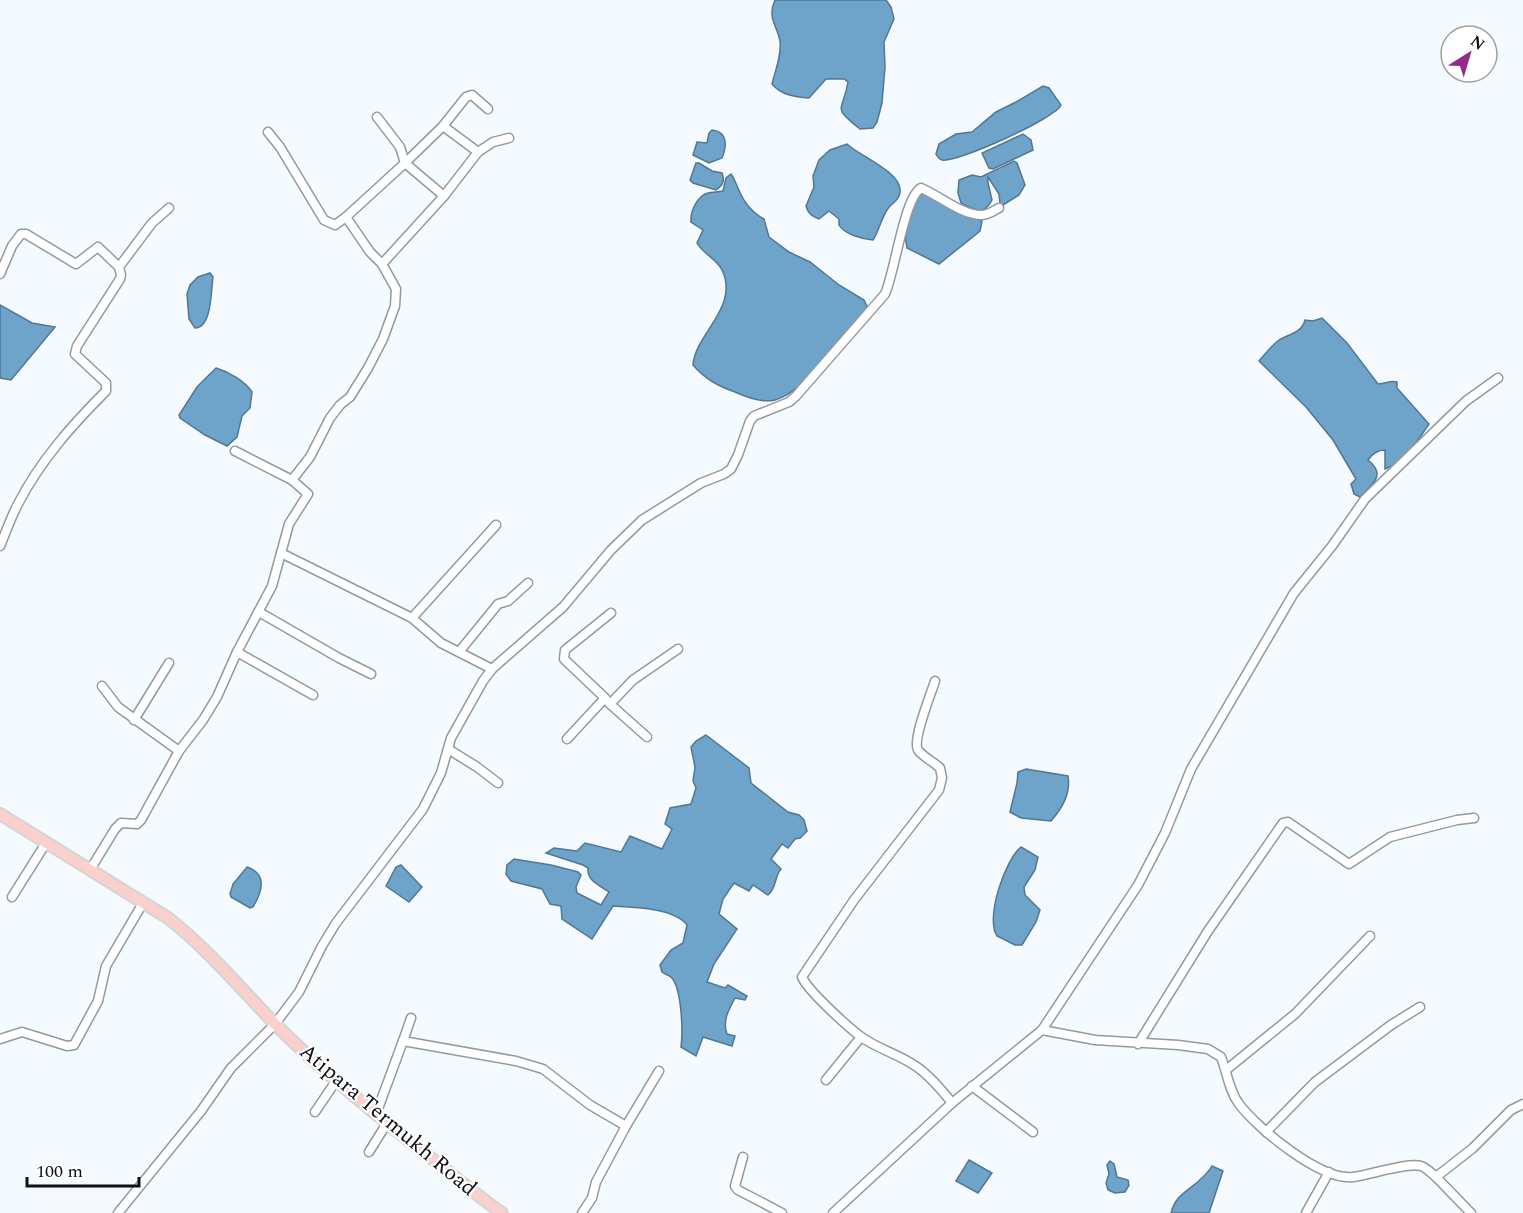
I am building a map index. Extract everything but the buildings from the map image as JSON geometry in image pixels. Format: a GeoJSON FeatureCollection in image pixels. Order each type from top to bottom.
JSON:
{"type":"FeatureCollection","features":[{"type":"Feature","properties":{"kind":"main road","name":"Atipara Termukh Road"},"geometry":{"type":"LineString","coordinates":[[0,814],[184,930],[275,1024],[336,1081],[495,1211]]}},
{"type":"Feature","properties":{"kind":"street"},"geometry":{"type":"LineString","coordinates":[[268,132],[280,147],[324,220],[335,225],[443,126],[466,97],[472,95],[488,109]]}},
{"type":"Feature","properties":{"kind":"street"},"geometry":{"type":"LineString","coordinates":[[377,117],[400,147],[405,163],[444,196]]}},
{"type":"Feature","properties":{"kind":"street"},"geometry":{"type":"LineString","coordinates":[[443,126],[478,152]]}},
{"type":"Feature","properties":{"kind":"street"},"geometry":{"type":"LineString","coordinates":[[382,264],[444,196],[478,152],[493,142],[509,138]]}},
{"type":"Feature","properties":{"kind":"street"},"geometry":{"type":"LineString","coordinates":[[118,1213],[201,1111],[231,1068],[275,1024],[299,992],[336,923],[423,809],[441,773],[448,748],[463,716],[492,669],[563,607],[611,550],[642,520],[701,483],[731,469],[754,416],[796,396],[885,294],[892,275],[906,214],[915,191],[921,188],[979,215],[999,208]]}},
{"type":"Feature","properties":{"kind":"street"},"geometry":{"type":"LineString","coordinates":[[119,267],[153,223],[169,208]]}},
{"type":"Feature","properties":{"kind":"street"},"geometry":{"type":"LineString","coordinates":[[292,480],[310,456],[330,418],[350,397],[368,368],[383,339],[395,306],[396,289],[382,264],[370,252],[346,217]]}},
{"type":"Feature","properties":{"kind":"street"},"geometry":{"type":"LineString","coordinates":[[0,274],[12,246],[21,234],[26,234],[76,264],[98,247],[119,267],[122,275],[77,346],[75,354],[106,383],[106,391],[72,425],[40,468],[17,504],[0,546]]}},
{"type":"Feature","properties":{"kind":"street"},"geometry":{"type":"LineString","coordinates":[[833,1213],[952,1103],[1042,1030],[1138,885],[1165,833],[1191,769],[1294,593],[1332,546],[1365,499],[1466,401],[1498,378]]}},
{"type":"Feature","properties":{"kind":"street"},"geometry":{"type":"LineString","coordinates":[[90,870],[121,823],[137,824],[141,820],[180,751],[203,720],[272,586],[290,524],[308,494],[292,480],[235,451]]}},
{"type":"Feature","properties":{"kind":"street"},"geometry":{"type":"LineString","coordinates":[[412,618],[496,525]]}},
{"type":"Feature","properties":{"kind":"street"},"geometry":{"type":"LineString","coordinates":[[281,553],[412,618],[441,643],[492,669]]}},
{"type":"Feature","properties":{"kind":"street"},"geometry":{"type":"LineString","coordinates":[[459,652],[498,604],[508,601],[528,582]]}},
{"type":"Feature","properties":{"kind":"street"},"geometry":{"type":"LineString","coordinates":[[259,612],[371,674]]}},
{"type":"Feature","properties":{"kind":"street"},"geometry":{"type":"LineString","coordinates":[[611,613],[565,650],[564,659],[646,736]]}},
{"type":"Feature","properties":{"kind":"street"},"geometry":{"type":"LineString","coordinates":[[567,739],[607,701],[678,649]]}},
{"type":"Feature","properties":{"kind":"street"},"geometry":{"type":"LineString","coordinates":[[237,652],[314,695]]}},
{"type":"Feature","properties":{"kind":"street"},"geometry":{"type":"LineString","coordinates":[[134,720],[170,663]]}},
{"type":"Feature","properties":{"kind":"street"},"geometry":{"type":"LineString","coordinates":[[934,681],[918,728],[916,745],[919,751],[940,768],[942,778],[939,790],[860,892],[802,977],[813,991],[861,1037],[919,1068],[934,1080],[952,1103]]}},
{"type":"Feature","properties":{"kind":"street"},"geometry":{"type":"LineString","coordinates":[[102,686],[118,707],[180,751]]}},
{"type":"Feature","properties":{"kind":"street"},"geometry":{"type":"LineString","coordinates":[[448,748],[498,783]]}},
{"type":"Feature","properties":{"kind":"street"},"geometry":{"type":"LineString","coordinates":[[1138,1044],[1208,931],[1282,823],[1288,822],[1349,864],[1390,837],[1474,818]]}},
{"type":"Feature","properties":{"kind":"street"},"geometry":{"type":"LineString","coordinates":[[12,897],[45,843]]}},
{"type":"Feature","properties":{"kind":"street"},"geometry":{"type":"LineString","coordinates":[[0,1039],[22,1032],[67,1046],[74,1045],[98,1001],[106,966],[143,903]]}},
{"type":"Feature","properties":{"kind":"street"},"geometry":{"type":"LineString","coordinates":[[1226,1070],[1295,1014],[1370,936]]}},
{"type":"Feature","properties":{"kind":"street"},"geometry":{"type":"LineString","coordinates":[[1266,1132],[1315,1082],[1383,1031],[1420,1007]]}},
{"type":"Feature","properties":{"kind":"street"},"geometry":{"type":"LineString","coordinates":[[376,1114],[411,1018]]}},
{"type":"Feature","properties":{"kind":"street"},"geometry":{"type":"LineString","coordinates":[[1042,1030],[1095,1040],[1208,1049],[1221,1056],[1238,1103],[1278,1143],[1329,1172],[1352,1178],[1414,1165],[1426,1168],[1471,1213]]}},
{"type":"Feature","properties":{"kind":"street"},"geometry":{"type":"LineString","coordinates":[[825,1080],[861,1037]]}},
{"type":"Feature","properties":{"kind":"street"},"geometry":{"type":"LineString","coordinates":[[403,1041],[516,1061],[543,1070],[590,1105],[626,1126]]}},
{"type":"Feature","properties":{"kind":"street"},"geometry":{"type":"LineString","coordinates":[[582,1213],[592,1198],[596,1182],[626,1126],[659,1071]]}},
{"type":"Feature","properties":{"kind":"street"},"geometry":{"type":"LineString","coordinates":[[315,1112],[336,1081]]}},
{"type":"Feature","properties":{"kind":"street"},"geometry":{"type":"LineString","coordinates":[[972,1086],[1033,1132]]}},
{"type":"Feature","properties":{"kind":"street"},"geometry":{"type":"LineString","coordinates":[[1436,1177],[1473,1148],[1511,1110],[1523,1104]]}},
{"type":"Feature","properties":{"kind":"street"},"geometry":{"type":"LineString","coordinates":[[369,1152],[387,1123]]}},
{"type":"Feature","properties":{"kind":"street"},"geometry":{"type":"LineString","coordinates":[[743,1157],[735,1186],[738,1190],[782,1213]]}},
{"type":"Feature","properties":{"kind":"street"},"geometry":{"type":"LineString","coordinates":[[1306,1213],[1329,1172]]}},
{"type":"Feature","properties":{"kind":"water"},"geometry":{"type":"Polygon","coordinates":[[[775,0],[886,0],[891,7],[894,19],[884,42],[885,67],[882,103],[873,128],[860,129],[842,112],[848,82],[844,79],[826,79],[809,98],[784,93],[772,84],[780,46],[779,35],[772,17],[775,0]]]}},
{"type":"Feature","properties":{"kind":"water"},"geometry":{"type":"Polygon","coordinates":[[[1043,86],[1049,88],[1061,105],[1042,120],[966,154],[951,159],[938,158],[936,154],[939,144],[956,134],[972,132],[996,112],[1043,86]]]}},
{"type":"Feature","properties":{"kind":"water"},"geometry":{"type":"Polygon","coordinates":[[[712,130],[724,137],[725,149],[722,158],[709,163],[693,155],[697,142],[707,143],[712,130]]]}},
{"type":"Feature","properties":{"kind":"water"},"geometry":{"type":"Polygon","coordinates":[[[1023,134],[1031,140],[1033,150],[993,169],[989,168],[982,153],[1023,134]]]}},
{"type":"Feature","properties":{"kind":"water"},"geometry":{"type":"Polygon","coordinates":[[[847,144],[890,173],[897,180],[900,188],[899,196],[888,208],[873,240],[845,231],[839,225],[839,219],[829,211],[819,219],[814,217],[806,206],[814,187],[813,176],[819,160],[830,150],[847,144]]]}},
{"type":"Feature","properties":{"kind":"water"},"geometry":{"type":"Polygon","coordinates":[[[1014,161],[1017,163],[1025,185],[1019,195],[1003,205],[988,177],[992,200],[986,208],[979,210],[961,203],[958,193],[959,180],[972,175],[981,177],[1014,161]]]}},
{"type":"Feature","properties":{"kind":"water"},"geometry":{"type":"Polygon","coordinates":[[[696,163],[722,173],[723,183],[716,190],[690,180],[696,163]]]}},
{"type":"Feature","properties":{"kind":"water"},"geometry":{"type":"Polygon","coordinates":[[[731,174],[745,202],[751,210],[764,219],[769,237],[789,252],[810,262],[839,285],[864,300],[867,306],[867,311],[812,375],[787,395],[775,400],[765,401],[744,396],[707,378],[693,365],[701,342],[721,308],[726,283],[720,266],[697,243],[703,230],[691,222],[692,214],[695,205],[704,195],[723,191],[726,178],[731,174]]]}},
{"type":"Feature","properties":{"kind":"water"},"geometry":{"type":"Polygon","coordinates":[[[920,192],[982,221],[980,231],[939,264],[907,248],[908,214],[911,204],[920,192]]]}},
{"type":"Feature","properties":{"kind":"water"},"geometry":{"type":"Polygon","coordinates":[[[210,273],[213,277],[208,315],[201,326],[195,328],[189,319],[187,294],[190,285],[198,277],[210,273]]]}},
{"type":"Feature","properties":{"kind":"water"},"geometry":{"type":"Polygon","coordinates":[[[0,305],[32,323],[55,327],[11,380],[0,378],[0,305]]]}},
{"type":"Feature","properties":{"kind":"water"},"geometry":{"type":"Polygon","coordinates":[[[1322,318],[1347,343],[1378,384],[1397,382],[1397,388],[1429,424],[1410,450],[1392,466],[1385,469],[1385,450],[1371,456],[1368,460],[1376,470],[1376,480],[1360,497],[1354,494],[1351,484],[1356,479],[1333,440],[1306,407],[1259,361],[1279,340],[1301,328],[1305,320],[1313,321],[1322,318]]]}},
{"type":"Feature","properties":{"kind":"water"},"geometry":{"type":"Polygon","coordinates":[[[216,368],[236,377],[252,392],[250,408],[242,416],[237,437],[227,446],[205,435],[179,415],[197,387],[216,368]]]}},
{"type":"Feature","properties":{"kind":"water"},"geometry":{"type":"Polygon","coordinates":[[[706,735],[749,768],[751,783],[788,812],[799,815],[804,820],[807,831],[800,838],[795,839],[788,848],[782,844],[771,859],[781,869],[768,895],[753,885],[749,891],[734,883],[723,899],[719,914],[737,929],[714,964],[707,982],[725,988],[728,985],[747,996],[745,1000],[735,998],[727,1015],[725,1024],[727,1034],[735,1036],[732,1046],[703,1037],[696,1056],[681,1047],[680,1000],[675,983],[671,977],[662,972],[660,965],[671,950],[683,943],[687,925],[681,919],[653,909],[613,906],[592,939],[562,919],[561,906],[550,904],[542,889],[511,881],[506,874],[507,865],[514,859],[578,872],[581,875],[576,887],[577,893],[601,905],[609,892],[589,876],[588,868],[546,853],[554,848],[577,851],[585,843],[621,852],[630,836],[662,849],[672,829],[665,824],[670,808],[691,804],[696,788],[693,781],[695,767],[691,747],[706,735]]]}},
{"type":"Feature","properties":{"kind":"water"},"geometry":{"type":"Polygon","coordinates":[[[1026,769],[1068,776],[1069,783],[1065,800],[1051,821],[1021,818],[1010,812],[1018,772],[1026,769]]]}},
{"type":"Feature","properties":{"kind":"water"},"geometry":{"type":"Polygon","coordinates":[[[1021,847],[1038,857],[1035,870],[1024,887],[1025,895],[1040,910],[1036,922],[1022,945],[1015,945],[997,936],[993,916],[1003,876],[1021,847]]]}},
{"type":"Feature","properties":{"kind":"water"},"geometry":{"type":"Polygon","coordinates":[[[401,865],[422,887],[409,902],[386,886],[396,867],[401,865]]]}},
{"type":"Feature","properties":{"kind":"water"},"geometry":{"type":"Polygon","coordinates":[[[247,867],[258,874],[261,884],[256,901],[250,908],[231,897],[230,894],[233,884],[247,867]]]}},
{"type":"Feature","properties":{"kind":"water"},"geometry":{"type":"Polygon","coordinates":[[[969,1160],[992,1173],[978,1193],[956,1181],[969,1160]]]}},
{"type":"Feature","properties":{"kind":"water"},"geometry":{"type":"Polygon","coordinates":[[[1110,1161],[1114,1164],[1117,1177],[1128,1180],[1129,1185],[1125,1192],[1115,1193],[1108,1190],[1107,1165],[1110,1161]]]}},
{"type":"Feature","properties":{"kind":"water"},"geometry":{"type":"Polygon","coordinates":[[[1212,1166],[1223,1171],[1209,1213],[1171,1213],[1178,1199],[1212,1166]]]}}]}
